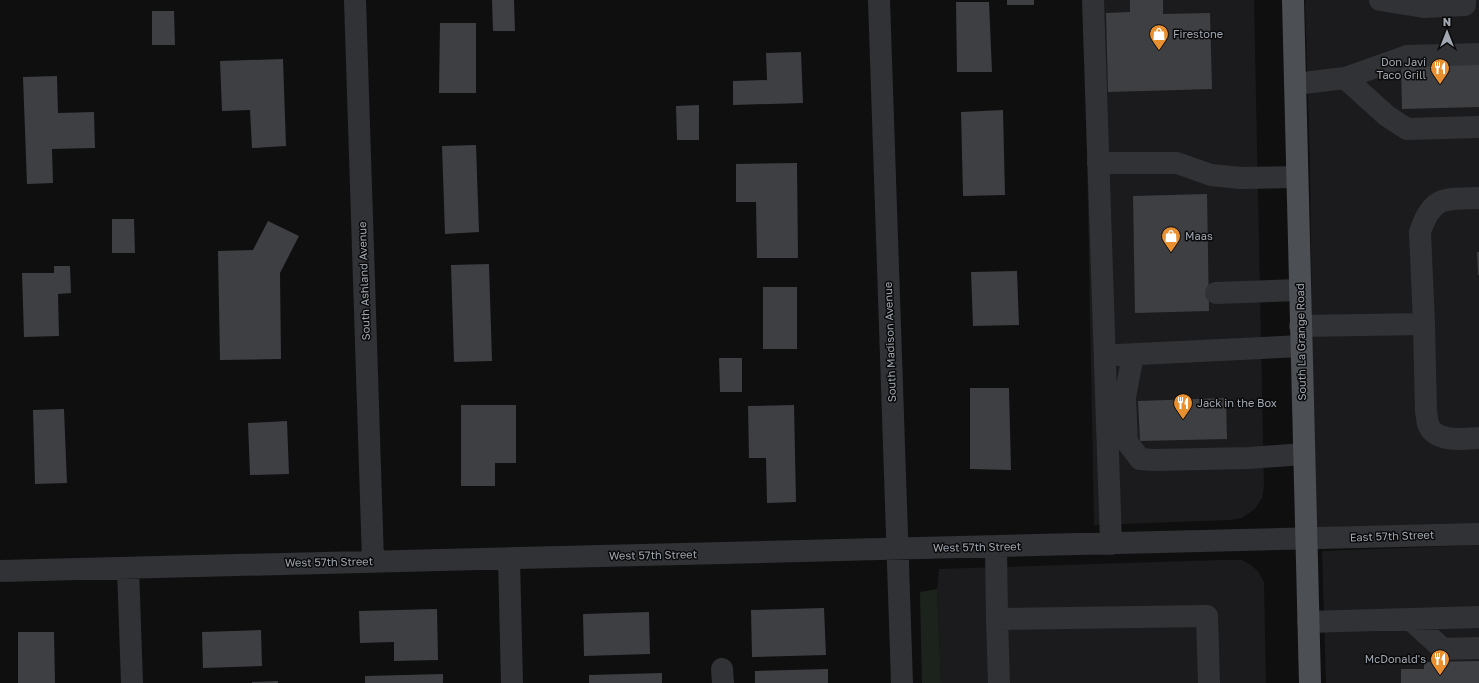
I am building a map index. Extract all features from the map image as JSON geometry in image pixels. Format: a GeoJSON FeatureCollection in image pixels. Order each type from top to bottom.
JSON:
{"type":"FeatureCollection","features":[{"type":"Feature","properties":{"kind":"main road","name":"South La Grange Road"},"geometry":{"type":"LineString","coordinates":[[1293,0],[1310,683]]}},
{"type":"Feature","properties":{"kind":"street","name":"South Ashland Avenue"},"geometry":{"type":"LineString","coordinates":[[355,0],[373,561]]}},
{"type":"Feature","properties":{"kind":"street","name":"South Madison Avenue"},"geometry":{"type":"LineString","coordinates":[[879,0],[896,549],[902,683]]}},
{"type":"Feature","properties":{"kind":"street"},"geometry":{"type":"LineString","coordinates":[[1092,0],[1111,544]]}},
{"type":"Feature","properties":{"kind":"street"},"geometry":{"type":"LineString","coordinates":[[1380,0],[1424,7],[1470,3]]}},
{"type":"Feature","properties":{"kind":"street"},"geometry":{"type":"LineString","coordinates":[[1295,84],[1345,78],[1407,56],[1479,54]]}},
{"type":"Feature","properties":{"kind":"street"},"geometry":{"type":"LineString","coordinates":[[1345,78],[1387,116],[1407,129],[1479,128]]}},
{"type":"Feature","properties":{"kind":"street"},"geometry":{"type":"LineString","coordinates":[[1098,163],[1178,163],[1211,176],[1241,178],[1297,177]]}},
{"type":"Feature","properties":{"kind":"street"},"geometry":{"type":"LineString","coordinates":[[1479,198],[1444,199],[1434,204],[1424,218],[1420,232],[1426,412],[1428,425],[1436,435],[1451,439],[1479,438]]}},
{"type":"Feature","properties":{"kind":"street"},"geometry":{"type":"LineString","coordinates":[[1216,293],[1300,290]]}},
{"type":"Feature","properties":{"kind":"street"},"geometry":{"type":"LineString","coordinates":[[1105,355],[1133,355],[1424,324]]}},
{"type":"Feature","properties":{"kind":"street"},"geometry":{"type":"LineString","coordinates":[[1133,355],[1125,397],[1127,442],[1140,460]]}},
{"type":"Feature","properties":{"kind":"street"},"geometry":{"type":"LineString","coordinates":[[1140,460],[1241,458],[1304,454]]}},
{"type":"Feature","properties":{"kind":"street"},"geometry":{"type":"LineString","coordinates":[[1109,466],[1135,467],[1140,460]]}},
{"type":"Feature","properties":{"kind":"street","name":"East 57th Street"},"geometry":{"type":"LineString","coordinates":[[1306,539],[1479,534]]}},
{"type":"Feature","properties":{"kind":"street","name":"West 57th Street"},"geometry":{"type":"LineString","coordinates":[[0,571],[1306,539]]}},
{"type":"Feature","properties":{"kind":"street"},"geometry":{"type":"LineString","coordinates":[[996,547],[999,683]]}},
{"type":"Feature","properties":{"kind":"street"},"geometry":{"type":"LineString","coordinates":[[509,559],[512,683]]}},
{"type":"Feature","properties":{"kind":"street"},"geometry":{"type":"LineString","coordinates":[[128,568],[132,683]]}},
{"type":"Feature","properties":{"kind":"street"},"geometry":{"type":"LineString","coordinates":[[997,619],[1207,616],[1209,683]]}},
{"type":"Feature","properties":{"kind":"street"},"geometry":{"type":"LineString","coordinates":[[1308,622],[1479,617]]}},
{"type":"Feature","properties":{"kind":"street"},"geometry":{"type":"LineString","coordinates":[[1410,619],[1443,649],[1479,648]]}},
{"type":"Feature","properties":{"kind":"shaded area"},"geometry":{"type":"Polygon","coordinates":[[[1084,0],[1254,0],[1264,486],[1262,498],[1255,509],[1242,518],[1230,520],[1094,525],[1084,0]]]}},
{"type":"Feature","properties":{"kind":"shaded area"},"geometry":{"type":"Polygon","coordinates":[[[1305,0],[1479,0],[1479,525],[1314,529],[1310,164],[1305,0]]]}},
{"type":"Feature","properties":{"kind":"shaded area"},"geometry":{"type":"Polygon","coordinates":[[[1479,545],[1479,683],[1326,683],[1322,551],[1479,545]]]}},
{"type":"Feature","properties":{"kind":"shaded area"},"geometry":{"type":"Polygon","coordinates":[[[1242,560],[1258,571],[1264,582],[1266,683],[941,683],[937,589],[939,569],[1242,560]]]}},
{"type":"Feature","properties":{"kind":"shaded area"},"geometry":{"type":"Polygon","coordinates":[[[937,589],[941,683],[922,683],[920,592],[937,589]]]}},
{"type":"Feature","properties":{"kind":"building"},"geometry":{"type":"Polygon","coordinates":[[[492,0],[514,0],[515,31],[493,31],[492,0]]]}},
{"type":"Feature","properties":{"kind":"building"},"geometry":{"type":"Polygon","coordinates":[[[1007,0],[1034,0],[1034,5],[1007,5],[1007,0]]]}},
{"type":"Feature","properties":{"kind":"building","name":"Firestone"},"geometry":{"type":"Polygon","coordinates":[[[1130,0],[1163,0],[1163,14],[1210,13],[1212,89],[1108,92],[1106,13],[1130,12],[1130,0]]]}},
{"type":"Feature","properties":{"kind":"building"},"geometry":{"type":"Polygon","coordinates":[[[956,2],[989,2],[992,72],[957,72],[956,2]]]}},
{"type":"Feature","properties":{"kind":"building"},"geometry":{"type":"Polygon","coordinates":[[[152,11],[174,11],[175,45],[152,45],[152,11]]]}},
{"type":"Feature","properties":{"kind":"building"},"geometry":{"type":"Polygon","coordinates":[[[440,23],[476,23],[476,93],[439,93],[440,23]]]}},
{"type":"Feature","properties":{"kind":"building"},"geometry":{"type":"Polygon","coordinates":[[[801,52],[803,103],[733,105],[733,81],[767,80],[766,53],[801,52]]]}},
{"type":"Feature","properties":{"kind":"building"},"geometry":{"type":"Polygon","coordinates":[[[283,59],[286,146],[252,148],[250,110],[222,111],[220,61],[283,59]]]}},
{"type":"Feature","properties":{"kind":"building","name":"Don Javi Taco Grill"},"geometry":{"type":"Polygon","coordinates":[[[1479,62],[1479,107],[1402,109],[1401,64],[1479,62]]]}},
{"type":"Feature","properties":{"kind":"building"},"geometry":{"type":"Polygon","coordinates":[[[57,76],[58,113],[94,112],[95,148],[52,149],[53,183],[27,184],[23,77],[57,76]]]}},
{"type":"Feature","properties":{"kind":"building"},"geometry":{"type":"Polygon","coordinates":[[[699,105],[699,140],[677,140],[676,106],[699,105]]]}},
{"type":"Feature","properties":{"kind":"building"},"geometry":{"type":"Polygon","coordinates":[[[1003,110],[1005,195],[963,196],[961,112],[1003,110]]]}},
{"type":"Feature","properties":{"kind":"building"},"geometry":{"type":"Polygon","coordinates":[[[476,145],[479,232],[445,234],[442,146],[476,145]]]}},
{"type":"Feature","properties":{"kind":"building"},"geometry":{"type":"Polygon","coordinates":[[[797,163],[798,258],[757,258],[756,202],[736,202],[736,164],[797,163]]]}},
{"type":"Feature","properties":{"kind":"building","name":"Maas"},"geometry":{"type":"Polygon","coordinates":[[[1207,194],[1209,311],[1135,313],[1133,196],[1207,194]]]}},
{"type":"Feature","properties":{"kind":"building"},"geometry":{"type":"Polygon","coordinates":[[[112,219],[134,219],[135,253],[112,253],[112,219]]]}},
{"type":"Feature","properties":{"kind":"building"},"geometry":{"type":"Polygon","coordinates":[[[268,221],[299,236],[280,273],[281,359],[220,360],[218,251],[253,250],[268,221]]]}},
{"type":"Feature","properties":{"kind":"building"},"geometry":{"type":"Polygon","coordinates":[[[1477,252],[1479,252],[1479,275],[1478,275],[1477,252]]]}},
{"type":"Feature","properties":{"kind":"building"},"geometry":{"type":"Polygon","coordinates":[[[489,264],[492,361],[454,362],[451,265],[489,264]]]}},
{"type":"Feature","properties":{"kind":"building"},"geometry":{"type":"Polygon","coordinates":[[[54,266],[70,266],[71,293],[58,294],[59,336],[24,337],[22,273],[54,273],[54,266]]]}},
{"type":"Feature","properties":{"kind":"building"},"geometry":{"type":"Polygon","coordinates":[[[1017,271],[1019,325],[973,326],[971,272],[1017,271]]]}},
{"type":"Feature","properties":{"kind":"building"},"geometry":{"type":"Polygon","coordinates":[[[763,287],[797,287],[797,349],[763,349],[763,287]]]}},
{"type":"Feature","properties":{"kind":"building"},"geometry":{"type":"Polygon","coordinates":[[[719,358],[742,358],[742,392],[720,392],[719,358]]]}},
{"type":"Feature","properties":{"kind":"building"},"geometry":{"type":"Polygon","coordinates":[[[970,388],[1009,388],[1011,470],[970,469],[970,388]]]}},
{"type":"Feature","properties":{"kind":"building","name":"Jack in the Box"},"geometry":{"type":"Polygon","coordinates":[[[1226,398],[1227,439],[1140,441],[1138,401],[1226,398]]]}},
{"type":"Feature","properties":{"kind":"building"},"geometry":{"type":"Polygon","coordinates":[[[461,405],[516,405],[516,463],[495,463],[495,486],[461,486],[461,405]]]}},
{"type":"Feature","properties":{"kind":"building"},"geometry":{"type":"Polygon","coordinates":[[[794,405],[796,502],[767,503],[766,458],[749,458],[748,406],[794,405]]]}},
{"type":"Feature","properties":{"kind":"building"},"geometry":{"type":"Polygon","coordinates":[[[64,409],[67,483],[35,484],[33,410],[64,409]]]}},
{"type":"Feature","properties":{"kind":"building"},"geometry":{"type":"Polygon","coordinates":[[[287,421],[289,474],[250,475],[248,423],[287,421]]]}},
{"type":"Feature","properties":{"kind":"building"},"geometry":{"type":"Polygon","coordinates":[[[824,608],[826,655],[752,657],[751,610],[824,608]]]}},
{"type":"Feature","properties":{"kind":"building"},"geometry":{"type":"Polygon","coordinates":[[[437,609],[438,660],[394,661],[394,642],[360,643],[359,611],[437,609]]]}},
{"type":"Feature","properties":{"kind":"building"},"geometry":{"type":"Polygon","coordinates":[[[649,612],[650,654],[584,656],[583,614],[649,612]]]}},
{"type":"Feature","properties":{"kind":"building"},"geometry":{"type":"Polygon","coordinates":[[[261,630],[262,666],[203,668],[202,632],[261,630]]]}},
{"type":"Feature","properties":{"kind":"building"},"geometry":{"type":"Polygon","coordinates":[[[18,632],[54,632],[55,683],[18,683],[18,632]]]}},
{"type":"Feature","properties":{"kind":"building","name":"McDonald's"},"geometry":{"type":"Polygon","coordinates":[[[1479,661],[1479,683],[1401,683],[1401,669],[1424,669],[1424,662],[1479,661]]]}},
{"type":"Feature","properties":{"kind":"building"},"geometry":{"type":"Polygon","coordinates":[[[828,669],[828,683],[755,683],[755,671],[828,669]]]}},
{"type":"Feature","properties":{"kind":"building"},"geometry":{"type":"Polygon","coordinates":[[[662,673],[662,683],[589,683],[589,675],[662,673]]]}},
{"type":"Feature","properties":{"kind":"building"},"geometry":{"type":"Polygon","coordinates":[[[443,674],[443,683],[365,683],[365,676],[443,674]]]}},
{"type":"Feature","properties":{"kind":"building"},"geometry":{"type":"Polygon","coordinates":[[[278,681],[278,683],[252,683],[252,682],[278,681]]]}},
{"type":"Feature","properties":{"kind":"place","name":"Firestone"},"geometry":{"type":"Point","coordinates":[1159,51]}},
{"type":"Feature","properties":{"kind":"place","name":"Don Javi Taco Grill"},"geometry":{"type":"Point","coordinates":[1440,85]}},
{"type":"Feature","properties":{"kind":"place","name":"Maas"},"geometry":{"type":"Point","coordinates":[1171,253]}},
{"type":"Feature","properties":{"kind":"place","name":"Jack in the Box"},"geometry":{"type":"Point","coordinates":[1183,420]}},
{"type":"Feature","properties":{"kind":"place","name":"McDonald's"},"geometry":{"type":"Point","coordinates":[1440,676]}}]}
